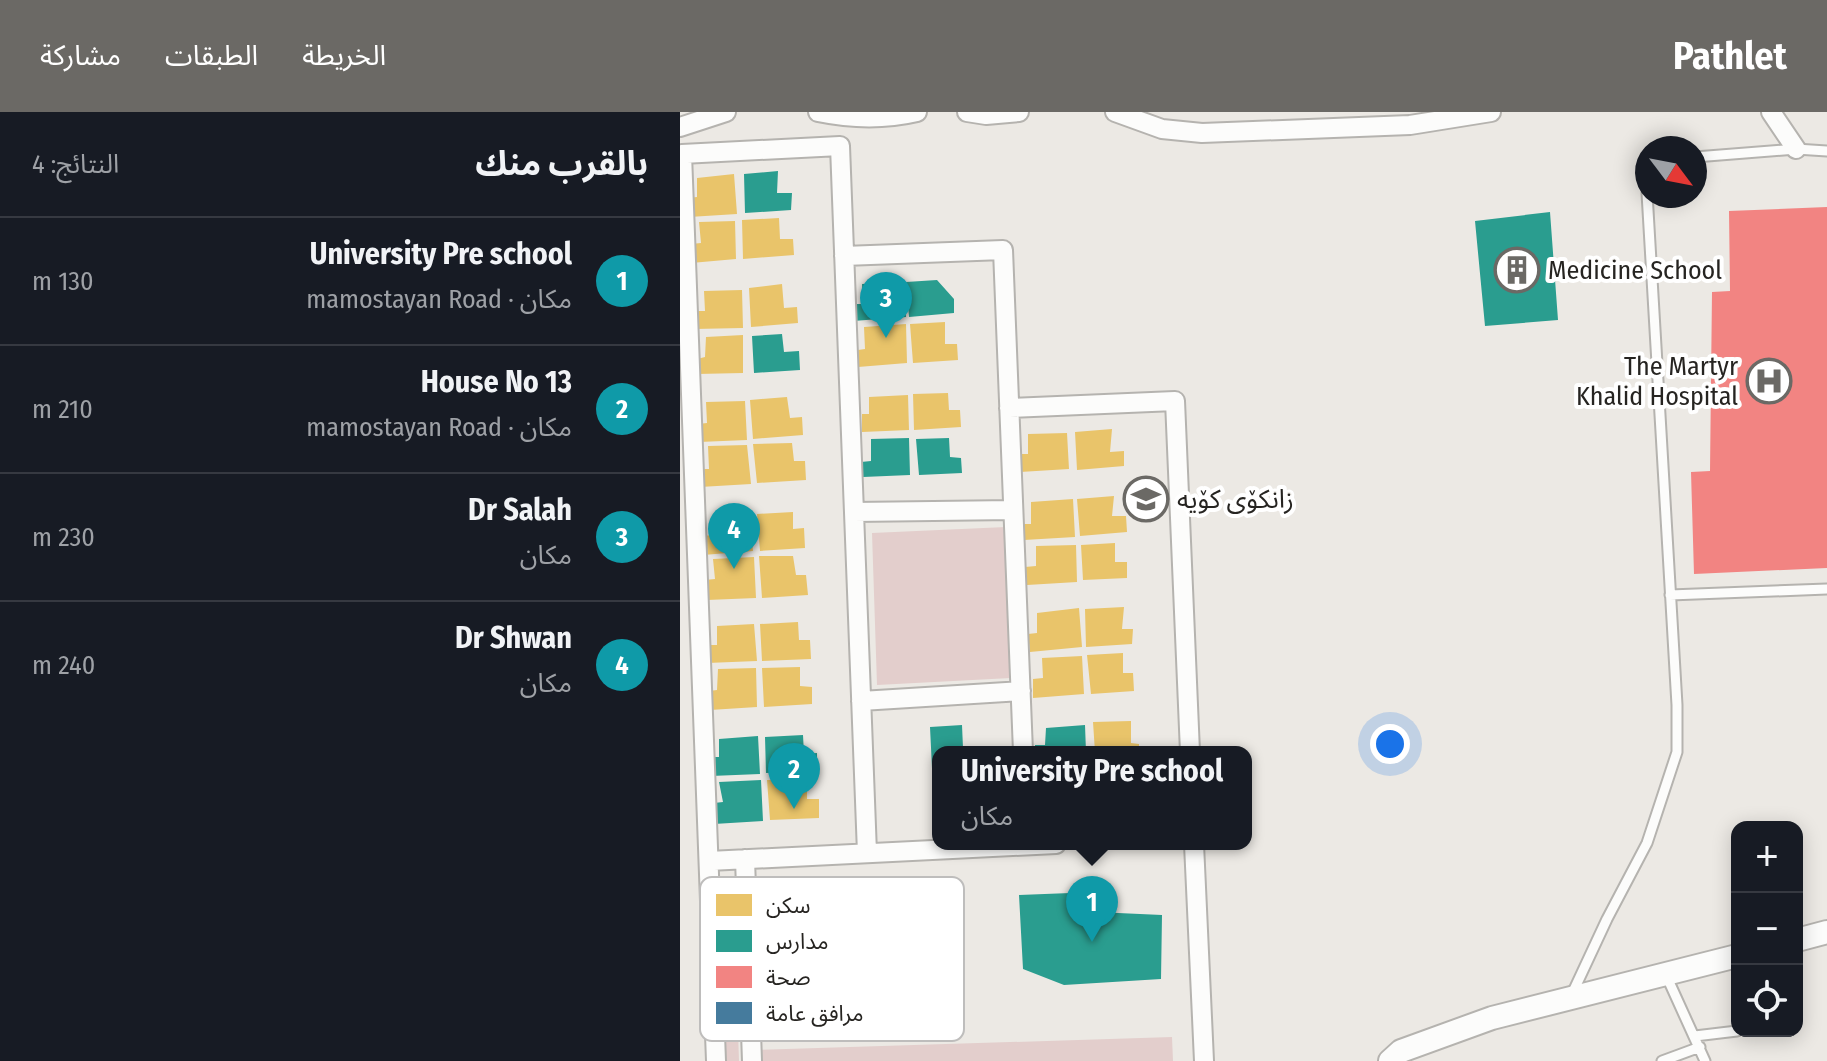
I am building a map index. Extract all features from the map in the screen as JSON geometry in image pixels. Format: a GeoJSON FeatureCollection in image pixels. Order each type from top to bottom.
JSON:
{"type":"FeatureCollection","features":[{"type":"Feature","properties":{"kind":"street"},"geometry":{"type":"LineString","coordinates":[[680,127],[726,112]]}},
{"type":"Feature","properties":{"kind":"street"},"geometry":{"type":"LineString","coordinates":[[818,112],[888,118],[917,112]]}},
{"type":"Feature","properties":{"kind":"street"},"geometry":{"type":"LineString","coordinates":[[967,112],[986,115],[1019,112]]}},
{"type":"Feature","properties":{"kind":"street"},"geometry":{"type":"LineString","coordinates":[[1115,112],[1162,129],[1202,133],[1410,125],[1491,112]]}},
{"type":"Feature","properties":{"kind":"street"},"geometry":{"type":"LineString","coordinates":[[1771,112],[1796,149]]}},
{"type":"Feature","properties":{"kind":"street"},"geometry":{"type":"LineString","coordinates":[[710,877],[682,154],[840,146],[867,853]]}},
{"type":"Feature","properties":{"kind":"street"},"geometry":{"type":"LineString","coordinates":[[844,256],[1003,250],[1023,746]]}},
{"type":"Feature","properties":{"kind":"street"},"geometry":{"type":"LineString","coordinates":[[1009,408],[1175,401],[1190,746]]}},
{"type":"Feature","properties":{"kind":"street"},"geometry":{"type":"LineString","coordinates":[[854,512],[1013,510]]}},
{"type":"Feature","properties":{"kind":"street"},"geometry":{"type":"LineString","coordinates":[[861,701],[1021,691]]}},
{"type":"Feature","properties":{"kind":"street"},"geometry":{"type":"LineString","coordinates":[[709,861],[932,850]]}},
{"type":"Feature","properties":{"kind":"street"},"geometry":{"type":"LineString","coordinates":[[1194,850],[1204,1061]]}},
{"type":"Feature","properties":{"kind":"street"},"geometry":{"type":"LineString","coordinates":[[745,859],[746,877]]}},
{"type":"Feature","properties":{"kind":"street"},"geometry":{"type":"LineString","coordinates":[[1803,938],[1827,932]]}},
{"type":"Feature","properties":{"kind":"street"},"geometry":{"type":"LineString","coordinates":[[1390,1061],[1401,1051],[1479,1023],[1731,958]]}},
{"type":"Feature","properties":{"kind":"street"},"geometry":{"type":"LineString","coordinates":[[715,1041],[716,1061]]}},
{"type":"Feature","properties":{"kind":"street"},"geometry":{"type":"LineString","coordinates":[[751,1041],[752,1061]]}},
{"type":"Feature","properties":{"kind":"lane"},"geometry":{"type":"LineString","coordinates":[[1707,156],[1796,149],[1827,151]]}},
{"type":"Feature","properties":{"kind":"lane"},"geometry":{"type":"LineString","coordinates":[[1571,997],[1647,843],[1677,752],[1648,208]]}},
{"type":"Feature","properties":{"kind":"lane"},"geometry":{"type":"LineString","coordinates":[[1670,595],[1827,589]]}},
{"type":"Feature","properties":{"kind":"lane"},"geometry":{"type":"LineString","coordinates":[[1666,975],[1705,1061]]}},
{"type":"Feature","properties":{"kind":"lane"},"geometry":{"type":"LineString","coordinates":[[1695,1036],[1731,1032]]}},
{"type":"Feature","properties":{"kind":"lane"},"geometry":{"type":"LineString","coordinates":[[1662,1061],[1700,1047]]}},
{"type":"Feature","properties":{"kind":"shaded area"},"geometry":{"type":"Polygon","coordinates":[[[1006,527],[1011,678],[877,685],[872,533],[1006,527]]]}},
{"type":"Feature","properties":{"kind":"shaded area"},"geometry":{"type":"Polygon","coordinates":[[[1172,1037],[1173,1061],[757,1061],[756,1050],[1172,1037]]]}},
{"type":"Feature","properties":{"kind":"shaded area"},"geometry":{"type":"Polygon","coordinates":[[[723,1041],[738,1041],[739,1061],[723,1061],[723,1041]]]}},
{"type":"Feature","properties":{"kind":"building: سكن"},"geometry":{"type":"Polygon","coordinates":[[[734,174],[737,214],[689,217],[688,198],[697,197],[697,178],[734,174]]]}},
{"type":"Feature","properties":{"kind":"building: سكن"},"geometry":{"type":"Polygon","coordinates":[[[779,218],[780,239],[793,239],[794,255],[743,259],[742,220],[779,218]]]}},
{"type":"Feature","properties":{"kind":"building: سكن"},"geometry":{"type":"Polygon","coordinates":[[[735,221],[736,259],[691,263],[691,244],[701,243],[699,222],[735,221]]]}},
{"type":"Feature","properties":{"kind":"building: سكن"},"geometry":{"type":"Polygon","coordinates":[[[782,284],[784,308],[797,307],[798,323],[751,327],[749,288],[782,284]]]}},
{"type":"Feature","properties":{"kind":"building: سكن"},"geometry":{"type":"Polygon","coordinates":[[[742,290],[743,328],[694,329],[694,311],[705,311],[704,291],[742,290]]]}},
{"type":"Feature","properties":{"kind":"building: سكن"},"geometry":{"type":"Polygon","coordinates":[[[945,322],[945,344],[957,344],[958,360],[913,363],[910,324],[945,322]]]}},
{"type":"Feature","properties":{"kind":"building: سكن"},"geometry":{"type":"Polygon","coordinates":[[[906,324],[907,363],[858,367],[858,350],[865,349],[864,327],[906,324]]]}},
{"type":"Feature","properties":{"kind":"building: سكن"},"geometry":{"type":"Polygon","coordinates":[[[743,335],[743,373],[697,374],[697,359],[705,357],[706,337],[743,335]]]}},
{"type":"Feature","properties":{"kind":"building: سكن"},"geometry":{"type":"Polygon","coordinates":[[[948,393],[949,410],[960,410],[961,427],[914,430],[913,394],[948,393]]]}},
{"type":"Feature","properties":{"kind":"building: سكن"},"geometry":{"type":"Polygon","coordinates":[[[908,395],[909,430],[862,432],[862,414],[869,414],[869,397],[908,395]]]}},
{"type":"Feature","properties":{"kind":"building: سكن"},"geometry":{"type":"Polygon","coordinates":[[[787,397],[790,418],[802,417],[803,435],[753,439],[750,400],[787,397]]]}},
{"type":"Feature","properties":{"kind":"building: سكن"},"geometry":{"type":"Polygon","coordinates":[[[745,401],[747,440],[699,442],[698,424],[707,423],[706,402],[745,401]]]}},
{"type":"Feature","properties":{"kind":"building: سكن"},"geometry":{"type":"Polygon","coordinates":[[[1112,429],[1110,452],[1124,451],[1124,466],[1077,470],[1075,432],[1112,429]]]}},
{"type":"Feature","properties":{"kind":"building: سكن"},"geometry":{"type":"Polygon","coordinates":[[[1067,433],[1069,469],[1020,472],[1019,454],[1028,454],[1028,434],[1067,433]]]}},
{"type":"Feature","properties":{"kind":"building: سكن"},"geometry":{"type":"Polygon","coordinates":[[[792,443],[794,461],[805,461],[806,480],[757,483],[753,444],[792,443]]]}},
{"type":"Feature","properties":{"kind":"building: سكن"},"geometry":{"type":"Polygon","coordinates":[[[747,445],[751,484],[700,487],[700,469],[709,469],[708,446],[747,445]]]}},
{"type":"Feature","properties":{"kind":"building: سكن"},"geometry":{"type":"Polygon","coordinates":[[[1114,496],[1112,516],[1126,516],[1127,532],[1080,536],[1077,499],[1114,496]]]}},
{"type":"Feature","properties":{"kind":"building: سكن"},"geometry":{"type":"Polygon","coordinates":[[[1073,499],[1075,537],[1024,540],[1023,524],[1031,524],[1031,502],[1073,499]]]}},
{"type":"Feature","properties":{"kind":"building: سكن"},"geometry":{"type":"Polygon","coordinates":[[[793,512],[793,529],[804,528],[805,548],[760,551],[757,514],[793,512]]]}},
{"type":"Feature","properties":{"kind":"building: سكن"},"geometry":{"type":"Polygon","coordinates":[[[749,515],[753,551],[703,555],[702,536],[713,535],[712,518],[749,515]]]}},
{"type":"Feature","properties":{"kind":"building: سكن"},"geometry":{"type":"Polygon","coordinates":[[[1115,543],[1115,562],[1127,562],[1127,578],[1083,580],[1081,545],[1115,543]]]}},
{"type":"Feature","properties":{"kind":"building: سكن"},"geometry":{"type":"Polygon","coordinates":[[[1076,545],[1077,582],[1027,585],[1025,567],[1036,566],[1036,546],[1076,545]]]}},
{"type":"Feature","properties":{"kind":"building: سكن"},"geometry":{"type":"Polygon","coordinates":[[[759,556],[793,556],[796,575],[806,575],[808,595],[762,598],[759,556]]]}},
{"type":"Feature","properties":{"kind":"building: سكن"},"geometry":{"type":"Polygon","coordinates":[[[754,557],[756,598],[707,600],[705,580],[715,579],[713,559],[754,557]]]}},
{"type":"Feature","properties":{"kind":"building: سكن"},"geometry":{"type":"Polygon","coordinates":[[[1124,607],[1122,629],[1133,629],[1132,644],[1086,647],[1085,609],[1124,607]]]}},
{"type":"Feature","properties":{"kind":"building: سكن"},"geometry":{"type":"Polygon","coordinates":[[[1079,608],[1082,647],[1030,652],[1028,634],[1037,633],[1037,613],[1079,608]]]}},
{"type":"Feature","properties":{"kind":"building: سكن"},"geometry":{"type":"Polygon","coordinates":[[[798,622],[799,640],[810,640],[811,659],[762,661],[760,624],[798,622]]]}},
{"type":"Feature","properties":{"kind":"building: سكن"},"geometry":{"type":"Polygon","coordinates":[[[754,624],[757,661],[707,663],[707,645],[717,645],[717,626],[754,624]]]}},
{"type":"Feature","properties":{"kind":"building: سكن"},"geometry":{"type":"Polygon","coordinates":[[[1123,653],[1123,673],[1133,673],[1134,691],[1091,694],[1087,655],[1123,653]]]}},
{"type":"Feature","properties":{"kind":"building: سكن"},"geometry":{"type":"Polygon","coordinates":[[[1082,656],[1084,694],[1033,698],[1033,679],[1043,678],[1042,658],[1082,656]]]}},
{"type":"Feature","properties":{"kind":"building: سكن"},"geometry":{"type":"Polygon","coordinates":[[[800,667],[800,686],[812,687],[812,704],[764,707],[762,668],[800,667]]]}},
{"type":"Feature","properties":{"kind":"building: سكن"},"geometry":{"type":"Polygon","coordinates":[[[756,668],[757,707],[710,710],[709,691],[717,690],[718,669],[756,668]]]}},
{"type":"Feature","properties":{"kind":"building: سكن"},"geometry":{"type":"Polygon","coordinates":[[[1131,721],[1131,743],[1139,746],[1095,746],[1093,722],[1131,721]]]}},
{"type":"Feature","properties":{"kind":"building: سكن"},"geometry":{"type":"Polygon","coordinates":[[[767,780],[807,780],[807,799],[819,799],[819,818],[770,820],[767,780]]]}},
{"type":"Feature","properties":{"kind":"building: مدارس"},"geometry":{"type":"Polygon","coordinates":[[[778,171],[777,193],[792,193],[791,210],[745,213],[744,174],[778,171]]]}},
{"type":"Feature","properties":{"kind":"building: مدارس","name":"Medicine School"},"geometry":{"type":"Polygon","coordinates":[[[1550,212],[1558,320],[1485,326],[1475,221],[1550,212]]]}},
{"type":"Feature","properties":{"kind":"building: مدارس"},"geometry":{"type":"Polygon","coordinates":[[[937,280],[954,299],[954,313],[909,317],[906,282],[937,280]]]}},
{"type":"Feature","properties":{"kind":"building: مدارس"},"geometry":{"type":"Polygon","coordinates":[[[903,282],[906,317],[853,321],[853,304],[863,304],[862,284],[903,282]]]}},
{"type":"Feature","properties":{"kind":"building: مدارس"},"geometry":{"type":"Polygon","coordinates":[[[782,334],[784,352],[799,351],[800,370],[754,373],[752,336],[782,334]]]}},
{"type":"Feature","properties":{"kind":"building: مدارس"},"geometry":{"type":"Polygon","coordinates":[[[909,438],[910,475],[863,477],[861,462],[871,461],[871,439],[909,438]]]}},
{"type":"Feature","properties":{"kind":"building: مدارس"},"geometry":{"type":"Polygon","coordinates":[[[949,438],[950,457],[961,458],[962,473],[919,475],[916,439],[949,438]]]}},
{"type":"Feature","properties":{"kind":"building: مدارس"},"geometry":{"type":"Polygon","coordinates":[[[962,725],[963,746],[932,746],[932,768],[930,727],[962,725]]]}},
{"type":"Feature","properties":{"kind":"building: مدارس"},"geometry":{"type":"Polygon","coordinates":[[[1085,725],[1086,746],[1035,746],[1045,745],[1046,728],[1085,725]]]}},
{"type":"Feature","properties":{"kind":"building: مدارس"},"geometry":{"type":"Polygon","coordinates":[[[803,735],[804,754],[817,753],[817,771],[766,773],[765,737],[803,735]]]}},
{"type":"Feature","properties":{"kind":"building: مدارس"},"geometry":{"type":"Polygon","coordinates":[[[758,736],[760,774],[711,776],[710,757],[719,757],[719,739],[758,736]]]}},
{"type":"Feature","properties":{"kind":"building: مدارس"},"geometry":{"type":"Polygon","coordinates":[[[761,780],[763,821],[714,824],[714,803],[723,802],[719,782],[761,780]]]}},
{"type":"Feature","properties":{"kind":"building: مدارس"},"geometry":{"type":"Polygon","coordinates":[[[1096,892],[1096,912],[1162,915],[1161,979],[1064,985],[1023,969],[1019,895],[1096,892]]]}},
{"type":"Feature","properties":{"kind":"building: صحة","name":"The Martyr Khalid Hospital"},"geometry":{"type":"Polygon","coordinates":[[[1827,207],[1827,568],[1694,574],[1691,472],[1710,471],[1712,292],[1730,291],[1729,211],[1827,207]]]}},
{"type":"Feature","properties":{"kind":"place","name":"Medicine School"},"geometry":{"type":"Point","coordinates":[1517,270]}},
{"type":"Feature","properties":{"kind":"place","name":"Dr Salah"},"geometry":{"type":"Point","coordinates":[886,338]}},
{"type":"Feature","properties":{"kind":"place","name":"The Martyr Khalid Hospital"},"geometry":{"type":"Point","coordinates":[1769,381]}},
{"type":"Feature","properties":{"kind":"place","name":"زانکۆی کۆیە"},"geometry":{"type":"Point","coordinates":[1146,499]}},
{"type":"Feature","properties":{"kind":"place","name":"Dr Shwan"},"geometry":{"type":"Point","coordinates":[734,569]}},
{"type":"Feature","properties":{"kind":"place","name":"House No 13"},"geometry":{"type":"Point","coordinates":[794,809]}},
{"type":"Feature","properties":{"kind":"place","name":"University Pre school"},"geometry":{"type":"Point","coordinates":[1092,942]}}]}
